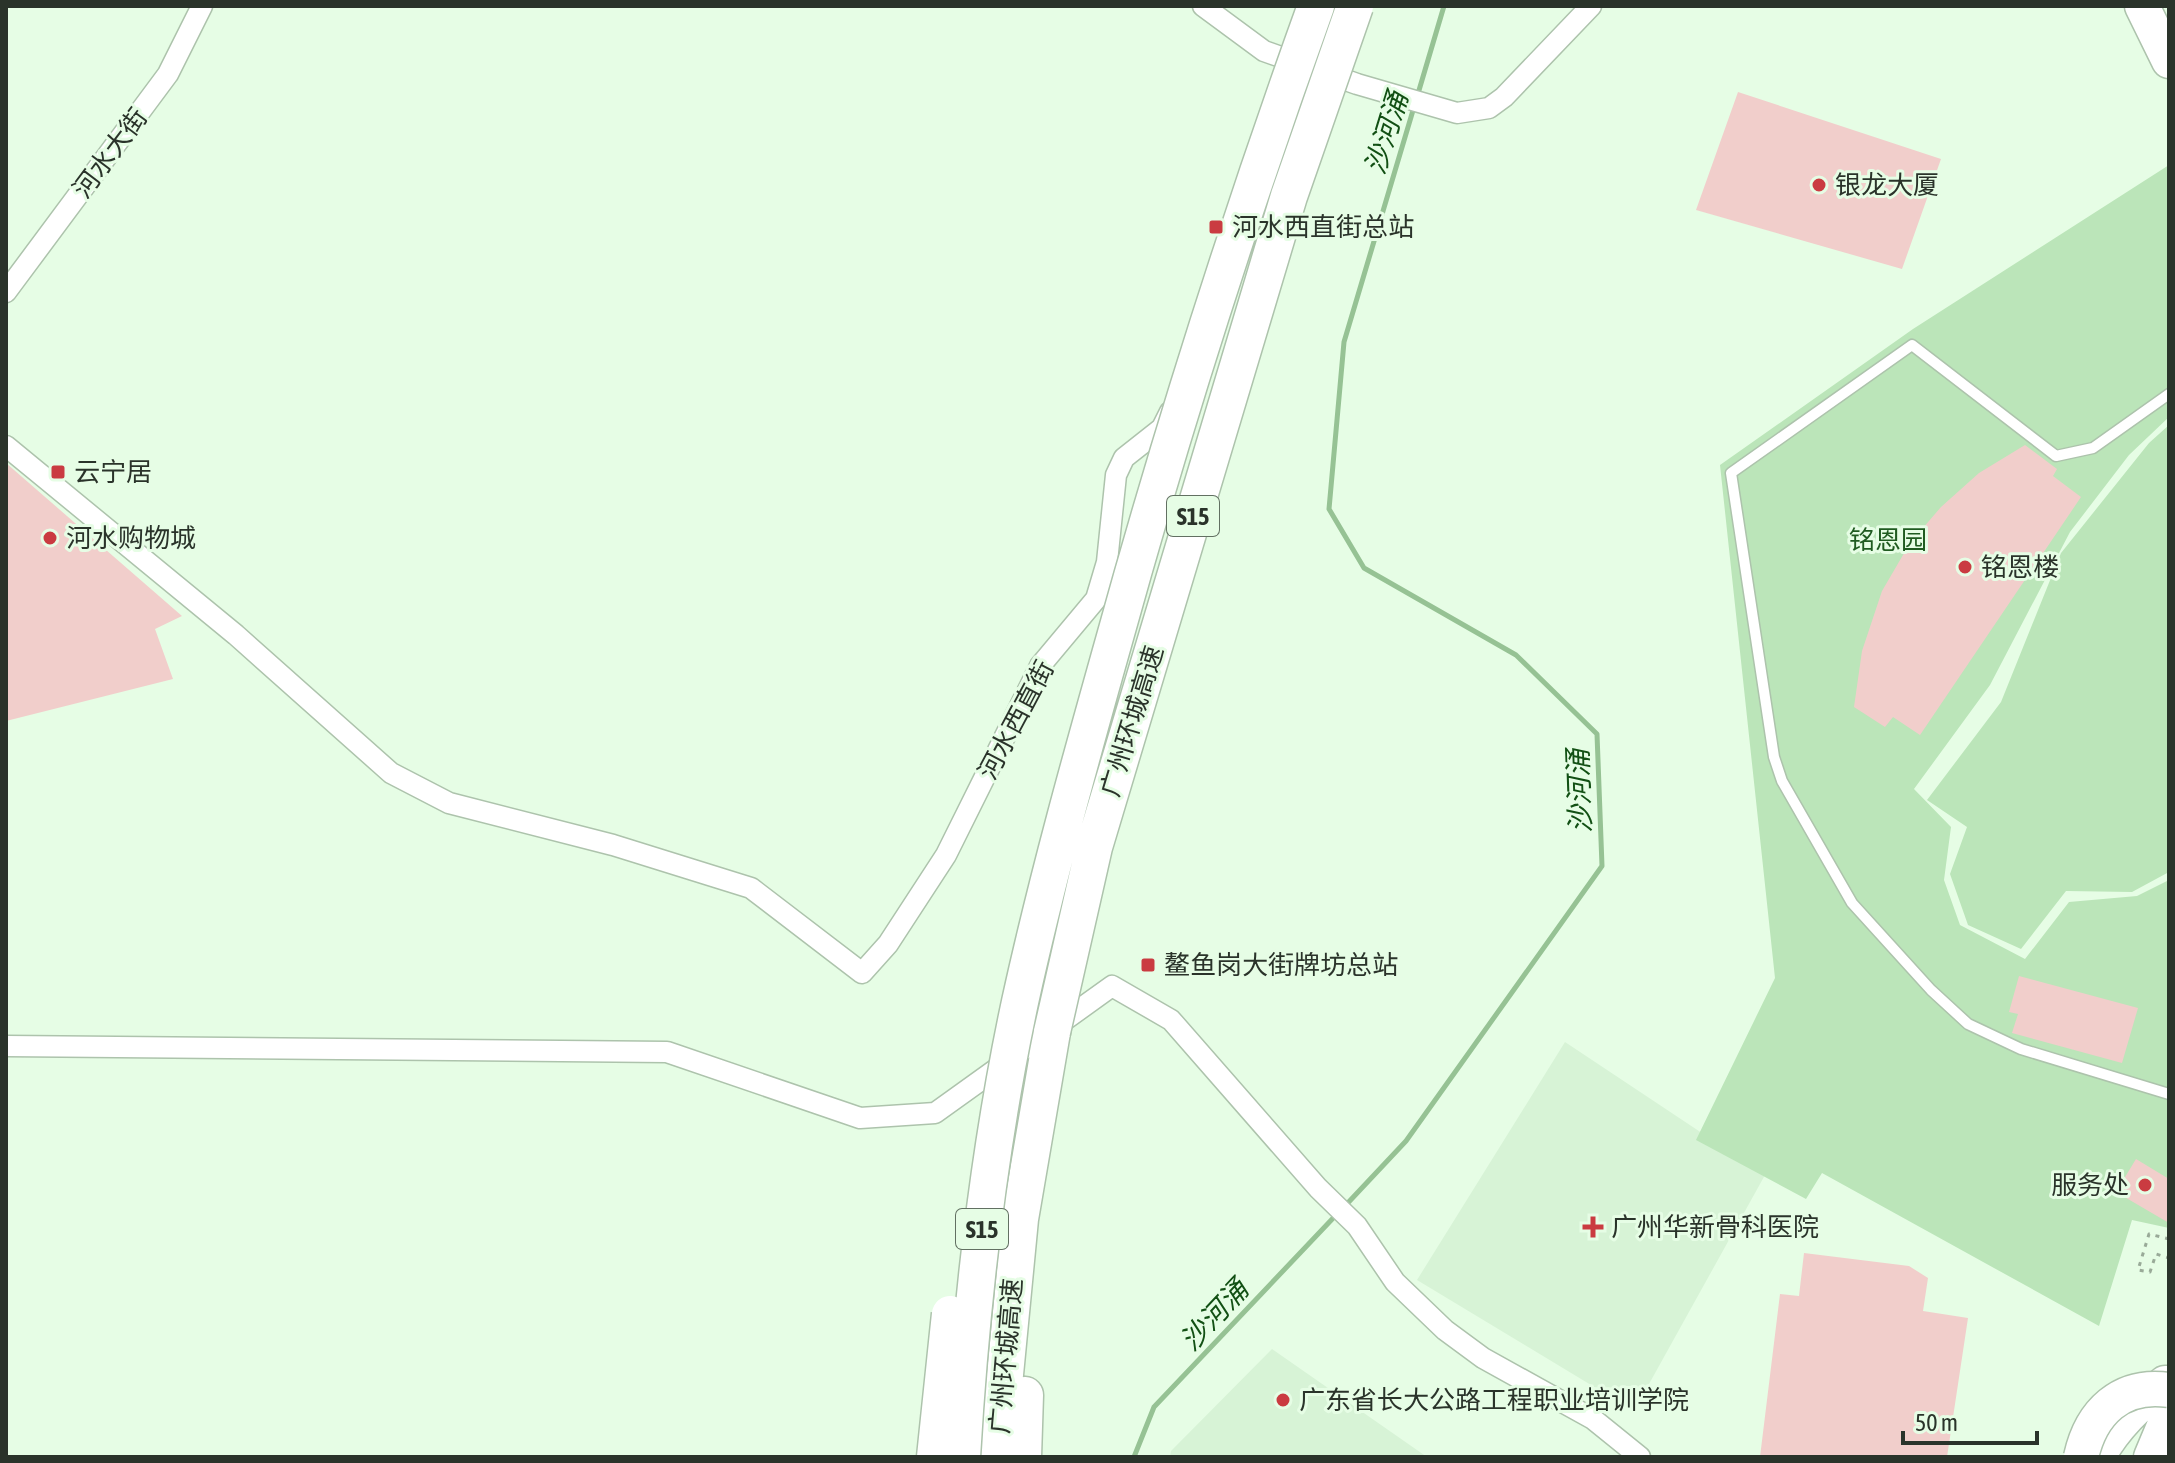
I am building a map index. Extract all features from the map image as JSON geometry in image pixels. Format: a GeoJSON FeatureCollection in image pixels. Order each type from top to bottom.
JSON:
{"type":"FeatureCollection","features":[{"type":"Feature","properties":{"kind":"highway","name":"广州环城高速"},"geometry":{"type":"LineString","coordinates":[[962,1457],[971,1318],[982,1224],[1020,1004],[1072,792],[1151,508],[1253,180],[1316,6]]}},
{"type":"Feature","properties":{"kind":"highway","name":"广州环城高速"},"geometry":{"type":"LineString","coordinates":[[997,1457],[1020,1219],[1052,1032],[1099,831],[1289,196],[1355,6]]}},
{"type":"Feature","properties":{"kind":"highway"},"geometry":{"type":"LineString","coordinates":[[2142,6],[2169,61]]}},
{"type":"Feature","properties":{"kind":"highway"},"geometry":{"type":"LineString","coordinates":[[935,1457],[942,1365],[959,1266],[1020,1004]]}},
{"type":"Feature","properties":{"kind":"highway"},"geometry":{"type":"LineString","coordinates":[[1023,1457],[1042,1113],[1052,1032]]}},
{"type":"Feature","properties":{"kind":"highway"},"geometry":{"type":"LineString","coordinates":[[2098,1457],[2110,1434],[2131,1411],[2169,1380]]}},
{"type":"Feature","properties":{"kind":"highway"},"geometry":{"type":"LineString","coordinates":[[2081,1457],[2089,1428],[2106,1406],[2144,1388],[2169,1390]]}},
{"type":"Feature","properties":{"kind":"highway"},"geometry":{"type":"LineString","coordinates":[[2151,1457],[2169,1414]]}},
{"type":"Feature","properties":{"kind":"street","name":"河水大街"},"geometry":{"type":"LineString","coordinates":[[6,292],[168,74],[202,6]]}},
{"type":"Feature","properties":{"kind":"street"},"geometry":{"type":"LineString","coordinates":[[1203,6],[1247,40],[1279,57],[1457,113],[1489,108],[1504,97],[1591,6]]}},
{"type":"Feature","properties":{"kind":"street","name":"河水西直街"},"geometry":{"type":"LineString","coordinates":[[6,446],[236,635],[391,773],[449,803],[613,845],[751,888],[862,973],[888,944],[946,855],[1040,666],[1096,599],[1107,562],[1116,475],[1124,458],[1162,428],[1177,402],[1182,370],[1279,57]]}},
{"type":"Feature","properties":{"kind":"street"},"geometry":{"type":"LineString","coordinates":[[6,1046],[667,1052],[860,1118],[935,1113],[1112,986],[1171,1020],[1318,1188],[1357,1226],[1395,1282],[1445,1330],[1483,1358],[1616,1434],[1640,1457]]}},
{"type":"Feature","properties":{"kind":"lane"},"geometry":{"type":"LineString","coordinates":[[2169,394],[2093,448],[2056,456],[1912,345],[1731,473],[1774,757],[1782,781],[1852,903],[1931,990],[1968,1024],[2021,1049],[2169,1094]]}},
{"type":"Feature","properties":{"kind":"path"},"geometry":{"type":"LineString","coordinates":[[2169,1239],[2149,1234],[2138,1270],[2150,1272],[2156,1254],[2169,1258]]}},
{"type":"Feature","properties":{"kind":"shaded area","name":"广州华新骨科医院"},"geometry":{"type":"Polygon","coordinates":[[[1565,1042],[1765,1175],[1634,1411],[1417,1280],[1565,1042]]]}},
{"type":"Feature","properties":{"kind":"shaded area","name":"广东省长大公路工程职业培训学院"},"geometry":{"type":"Polygon","coordinates":[[[1272,1349],[1427,1457],[1170,1457],[1171,1451],[1272,1349]]]}},
{"type":"Feature","properties":{"kind":"green space","name":"铭恩园"},"geometry":{"type":"Polygon","coordinates":[[[2169,165],[2169,417],[2129,455],[2070,532],[1990,685],[1914,789],[1951,827],[1944,880],[1960,925],[2025,959],[2069,902],[2137,896],[2169,880],[2169,1228],[2132,1220],[2099,1326],[1822,1173],[1806,1199],[1696,1140],[1775,978],[1720,465],[1913,329],[2169,165]]]}},
{"type":"Feature","properties":{"kind":"green space"},"geometry":{"type":"Polygon","coordinates":[[[2169,425],[2169,872],[2132,892],[2066,891],[2021,949],[1968,925],[1950,874],[1967,827],[1927,800],[2001,702],[2061,553],[2149,443],[2169,425]]]}},
{"type":"Feature","properties":{"kind":"building","name":"银龙大厦"},"geometry":{"type":"Polygon","coordinates":[[[1738,92],[1941,159],[1902,269],[1696,210],[1738,92]]]}},
{"type":"Feature","properties":{"kind":"building","name":"铭恩楼"},"geometry":{"type":"Polygon","coordinates":[[[2025,445],[2057,469],[2053,476],[2081,497],[1920,735],[1893,717],[1885,727],[1854,707],[1862,651],[1882,591],[1910,543],[1941,507],[1979,473],[2025,445]]]}},
{"type":"Feature","properties":{"kind":"building","name":"河水购物城"},"geometry":{"type":"Polygon","coordinates":[[[6,463],[182,616],[155,629],[173,679],[6,721],[6,463]]]}},
{"type":"Feature","properties":{"kind":"building"},"geometry":{"type":"Polygon","coordinates":[[[2019,976],[2138,1008],[2122,1063],[2012,1033],[2018,1014],[2009,1012],[2019,976]]]}},
{"type":"Feature","properties":{"kind":"building","name":"服务处"},"geometry":{"type":"Polygon","coordinates":[[[2136,1159],[2169,1179],[2169,1223],[2116,1192],[2136,1159]]]}},
{"type":"Feature","properties":{"kind":"building"},"geometry":{"type":"Polygon","coordinates":[[[1804,1253],[1909,1266],[1928,1278],[1923,1311],[1968,1318],[1947,1457],[1760,1457],[1780,1294],[1799,1296],[1804,1253]]]}},
{"type":"Feature","properties":{"kind":"waterway","name":"沙河涌"},"geometry":{"type":"LineString","coordinates":[[1417,97],[1444,6]]}},
{"type":"Feature","properties":{"kind":"waterway","name":"沙河涌"},"geometry":{"type":"LineString","coordinates":[[1344,1207],[1406,1141],[1602,866],[1597,734],[1516,655],[1364,568],[1329,509],[1344,342],[1414,107]]}},
{"type":"Feature","properties":{"kind":"waterway","name":"沙河涌"},"geometry":{"type":"LineString","coordinates":[[1134,1457],[1154,1407],[1337,1214]]}},
{"type":"Feature","properties":{"kind":"place","name":"银龙大厦"},"geometry":{"type":"Point","coordinates":[1819,185]}},
{"type":"Feature","properties":{"kind":"place","name":"河水西直街总站"},"geometry":{"type":"Point","coordinates":[1216,227]}},
{"type":"Feature","properties":{"kind":"place","name":"云宁居"},"geometry":{"type":"Point","coordinates":[58,472]}},
{"type":"Feature","properties":{"kind":"place","name":"河水购物城"},"geometry":{"type":"Point","coordinates":[50,538]}},
{"type":"Feature","properties":{"kind":"place","name":"铭恩楼"},"geometry":{"type":"Point","coordinates":[1965,567]}},
{"type":"Feature","properties":{"kind":"place","name":"鳌鱼岗大街牌坊总站"},"geometry":{"type":"Point","coordinates":[1148,965]}},
{"type":"Feature","properties":{"kind":"place","name":"服务处"},"geometry":{"type":"Point","coordinates":[2145,1185]}},
{"type":"Feature","properties":{"kind":"place","name":"广州华新骨科医院"},"geometry":{"type":"Point","coordinates":[1593,1227]}},
{"type":"Feature","properties":{"kind":"place","name":"广东省长大公路工程职业培训学院"},"geometry":{"type":"Point","coordinates":[1283,1400]}}]}
